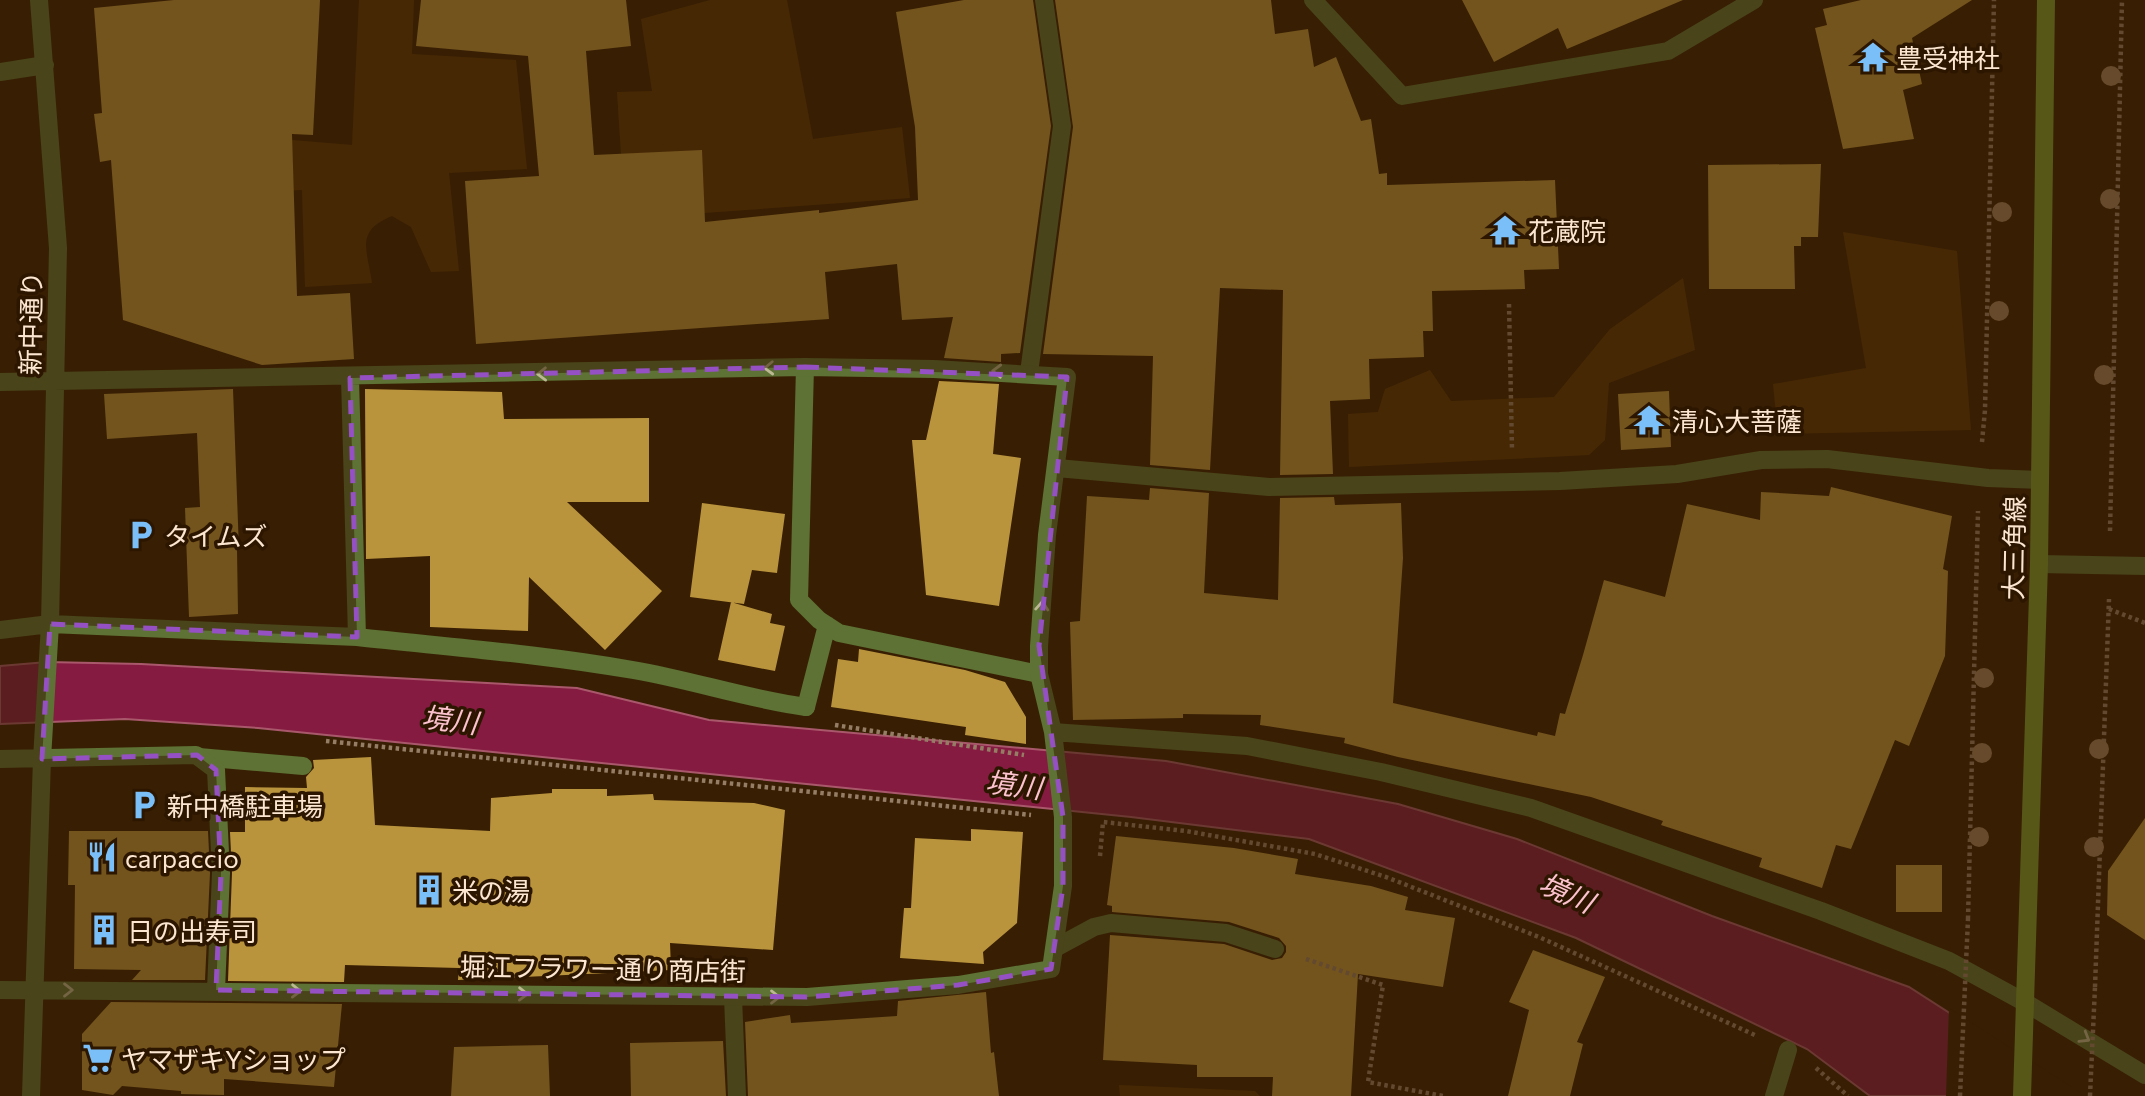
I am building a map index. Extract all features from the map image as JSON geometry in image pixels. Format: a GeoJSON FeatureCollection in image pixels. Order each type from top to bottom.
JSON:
{"type":"FeatureCollection","features":[{"type":"Feature","properties":{"kind":"street","name":"新中通り"},"geometry":{"type":"LineString","coordinates":[[39,0],[58,248],[50,624],[42,759]]}},
{"type":"Feature","properties":{"kind":"street"},"geometry":{"type":"LineString","coordinates":[[1029,373],[1062,126],[1044,0]]}},
{"type":"Feature","properties":{"kind":"street"},"geometry":{"type":"LineString","coordinates":[[1313,0],[1402,96],[1668,51],[1754,0]]}},
{"type":"Feature","properties":{"kind":"street","name":"大三角線"},"geometry":{"type":"LineString","coordinates":[[2022,1096],[2039,564],[2046,0]]}},
{"type":"Feature","properties":{"kind":"street"},"geometry":{"type":"LineString","coordinates":[[0,72],[45,65]]}},
{"type":"Feature","properties":{"kind":"street"},"geometry":{"type":"LineString","coordinates":[[805,367],[799,600],[839,633],[1039,674]]}},
{"type":"Feature","properties":{"kind":"street"},"geometry":{"type":"LineString","coordinates":[[0,382],[55,379],[350,378],[805,367],[1029,373],[1067,377],[1047,535],[1039,674],[1053,732],[1063,817],[1063,886],[1057,947]]}},
{"type":"Feature","properties":{"kind":"street"},"geometry":{"type":"LineString","coordinates":[[350,378],[357,637]]}},
{"type":"Feature","properties":{"kind":"street"},"geometry":{"type":"LineString","coordinates":[[1057,468],[1269,487],[1677,474],[1761,460],[1827,459],[1988,478],[2040,480]]}},
{"type":"Feature","properties":{"kind":"street"},"geometry":{"type":"LineString","coordinates":[[2039,564],[2145,566]]}},
{"type":"Feature","properties":{"kind":"street"},"geometry":{"type":"LineString","coordinates":[[0,630],[50,624],[357,637],[568,659],[636,670],[772,703],[806,708],[827,625]]}},
{"type":"Feature","properties":{"kind":"street"},"geometry":{"type":"LineString","coordinates":[[1053,732],[1247,746],[1381,772],[1531,808],[1949,961],[2026,1003],[2145,1075]]}},
{"type":"Feature","properties":{"kind":"street"},"geometry":{"type":"LineString","coordinates":[[0,759],[98,755],[199,757],[303,766]]}},
{"type":"Feature","properties":{"kind":"street"},"geometry":{"type":"LineString","coordinates":[[199,757],[216,770],[221,873],[216,990]]}},
{"type":"Feature","properties":{"kind":"street"},"geometry":{"type":"LineString","coordinates":[[31,1096],[42,759]]}},
{"type":"Feature","properties":{"kind":"street"},"geometry":{"type":"LineString","coordinates":[[1057,947],[1094,927],[1111,923],[1226,933],[1275,949]]}},
{"type":"Feature","properties":{"kind":"street","name":"堀江フラワー通り商店街"},"geometry":{"type":"LineString","coordinates":[[0,990],[820,996],[958,985],[1051,968],[1057,947]]}},
{"type":"Feature","properties":{"kind":"street"},"geometry":{"type":"LineString","coordinates":[[733,996],[737,1096]]}},
{"type":"Feature","properties":{"kind":"street"},"geometry":{"type":"LineString","coordinates":[[1774,1096],[1788,1050]]}},
{"type":"Feature","properties":{"kind":"path"},"geometry":{"type":"LineString","coordinates":[[2090,1096],[2109,609],[2122,0]]}},
{"type":"Feature","properties":{"kind":"path"},"geometry":{"type":"LineString","coordinates":[[1509,304],[1513,481]]}},
{"type":"Feature","properties":{"kind":"path"},"geometry":{"type":"LineString","coordinates":[[2109,609],[2145,623]]}},
{"type":"Feature","properties":{"kind":"path"},"geometry":{"type":"LineString","coordinates":[[316,740],[1018,815]]}},
{"type":"Feature","properties":{"kind":"path"},"geometry":{"type":"LineString","coordinates":[[1100,862],[1103,822],[1186,831],[1315,854],[1386,877],[1539,937],[1788,1050],[1803,1057],[1847,1096]]}},
{"type":"Feature","properties":{"kind":"path"},"geometry":{"type":"LineString","coordinates":[[1960,1096],[1968,919]]}},
{"type":"Feature","properties":{"kind":"path"},"geometry":{"type":"LineString","coordinates":[[1275,949],[1383,985],[1368,1082],[1443,1096]]}},
{"type":"Feature","properties":{"kind":"highlighted area"},"geometry":{"type":"Polygon","coordinates":[[[805,367],[1067,377],[1039,646],[1063,817],[1063,886],[1051,969],[958,985],[807,997],[216,990],[221,873],[216,770],[197,755],[42,759],[50,624],[357,637],[350,378],[805,367]]]}},
{"type":"Feature","properties":{"kind":"shaded area"},"geometry":{"type":"Polygon","coordinates":[[[359,0],[414,0],[412,54],[516,60],[527,169],[449,173],[459,271],[431,272],[411,227],[392,216],[380,222],[368,235],[366,251],[372,283],[305,287],[302,190],[260,192],[268,138],[352,145],[359,0]]]}},
{"type":"Feature","properties":{"kind":"shaded area"},"geometry":{"type":"Polygon","coordinates":[[[710,0],[787,0],[813,139],[902,127],[910,198],[704,213],[621,154],[617,92],[652,91],[641,19],[710,0]]]}},
{"type":"Feature","properties":{"kind":"shaded area"},"geometry":{"type":"Polygon","coordinates":[[[1843,232],[1957,251],[1971,430],[1778,434],[1773,384],[1866,368],[1843,232]]]}},
{"type":"Feature","properties":{"kind":"shaded area"},"geometry":{"type":"Polygon","coordinates":[[[1683,278],[1695,350],[1609,383],[1605,440],[1589,455],[1349,467],[1348,414],[1378,412],[1385,389],[1430,370],[1451,401],[1554,397],[1610,329],[1683,278]]]}},
{"type":"Feature","properties":{"kind":"shaded area"},"geometry":{"type":"Polygon","coordinates":[[[1119,1085],[1255,1091],[1260,1096],[1120,1096],[1119,1085]]]}},
{"type":"Feature","properties":{"kind":"water","name":"境川"},"geometry":{"type":"Polygon","coordinates":[[[47,662],[141,664],[577,688],[709,720],[1166,761],[1398,804],[1517,839],[1712,916],[1909,987],[2079,1096],[1870,1096],[1807,1049],[1576,938],[1309,839],[1131,817],[258,728],[125,719],[0,724],[0,666],[47,662]]]}},
{"type":"Feature","properties":{"kind":"pier"},"geometry":{"type":"Polygon","coordinates":[[[1949,1008],[2081,1093],[2082,1096],[1946,1096],[1949,1008]]]}},
{"type":"Feature","properties":{"kind":"building"},"geometry":{"type":"Polygon","coordinates":[[[174,0],[320,0],[313,135],[292,134],[297,296],[350,293],[354,359],[262,365],[123,320],[111,160],[100,162],[94,114],[102,113],[94,8],[174,0]]]}},
{"type":"Feature","properties":{"kind":"building"},"geometry":{"type":"Polygon","coordinates":[[[421,0],[626,0],[631,46],[586,51],[594,155],[702,150],[705,222],[819,210],[819,213],[918,200],[915,127],[896,12],[964,0],[1033,0],[1051,126],[1020,353],[1001,354],[1001,362],[944,358],[953,317],[902,320],[897,264],[825,272],[829,319],[476,344],[465,181],[539,176],[528,56],[416,46],[421,0]]]}},
{"type":"Feature","properties":{"kind":"building"},"geometry":{"type":"Polygon","coordinates":[[[1055,0],[1271,0],[1275,34],[1308,29],[1314,67],[1336,57],[1361,121],[1371,119],[1379,174],[1387,173],[1387,185],[1555,180],[1559,269],[1524,270],[1525,289],[1432,291],[1433,331],[1423,331],[1424,357],[1369,359],[1370,399],[1330,401],[1333,474],[1280,475],[1283,290],[1220,288],[1210,470],[1150,465],[1153,356],[1043,354],[1073,127],[1055,0]]]}},
{"type":"Feature","properties":{"kind":"building"},"geometry":{"type":"Polygon","coordinates":[[[1462,0],[1683,0],[1567,49],[1558,28],[1494,62],[1462,0]]]}},
{"type":"Feature","properties":{"kind":"building"},"geometry":{"type":"Polygon","coordinates":[[[1861,0],[1972,0],[1912,38],[1922,84],[1903,90],[1914,139],[1843,149],[1815,28],[1827,25],[1823,9],[1861,0]]]}},
{"type":"Feature","properties":{"kind":"building"},"geometry":{"type":"Polygon","coordinates":[[[1821,164],[1818,237],[1801,237],[1801,246],[1794,246],[1795,289],[1709,289],[1708,165],[1821,164]]]}},
{"type":"Feature","properties":{"kind":"building"},"geometry":{"type":"Polygon","coordinates":[[[939,381],[999,384],[993,454],[1021,458],[999,606],[926,595],[912,440],[926,440],[939,381]]]}},
{"type":"Feature","properties":{"kind":"building"},"geometry":{"type":"Polygon","coordinates":[[[233,389],[239,550],[238,614],[189,617],[185,508],[200,507],[197,433],[107,439],[104,394],[233,389]]]}},
{"type":"Feature","properties":{"kind":"building"},"geometry":{"type":"Polygon","coordinates":[[[365,389],[502,392],[504,419],[649,418],[649,502],[567,502],[662,591],[605,650],[529,577],[528,631],[430,627],[430,556],[366,559],[365,389]]]}},
{"type":"Feature","properties":{"kind":"building"},"geometry":{"type":"Polygon","coordinates":[[[1669,391],[1671,447],[1621,450],[1618,394],[1669,391]]]}},
{"type":"Feature","properties":{"kind":"building"},"geometry":{"type":"Polygon","coordinates":[[[1831,487],[1952,516],[1943,569],[1948,571],[1945,656],[1909,746],[1895,740],[1851,849],[1836,845],[1822,888],[1759,867],[1762,858],[1661,825],[1663,821],[1591,797],[1398,757],[1344,743],[1345,738],[1260,725],[1261,715],[1183,714],[1183,718],[1073,720],[1070,622],[1080,621],[1087,496],[1149,500],[1150,488],[1209,493],[1204,593],[1278,600],[1280,498],[1334,497],[1335,505],[1401,503],[1403,558],[1393,703],[1537,736],[1538,732],[1555,736],[1560,713],[1565,714],[1604,580],[1665,597],[1687,504],[1760,520],[1761,492],[1829,496],[1831,487]]]}},
{"type":"Feature","properties":{"kind":"building"},"geometry":{"type":"Polygon","coordinates":[[[702,503],[785,514],[777,573],[752,570],[744,604],[690,597],[702,503]]]}},
{"type":"Feature","properties":{"kind":"building"},"geometry":{"type":"Polygon","coordinates":[[[731,602],[772,614],[770,623],[785,626],[775,671],[718,660],[731,602]]]}},
{"type":"Feature","properties":{"kind":"building"},"geometry":{"type":"Polygon","coordinates":[[[859,649],[965,670],[1005,682],[1026,717],[1026,744],[965,735],[966,727],[831,707],[838,659],[858,662],[859,649]]]}},
{"type":"Feature","properties":{"kind":"building"},"geometry":{"type":"Polygon","coordinates":[[[371,757],[375,825],[490,831],[491,798],[552,793],[552,789],[607,789],[607,796],[653,794],[654,800],[754,803],[785,810],[773,950],[670,943],[671,970],[458,980],[459,968],[345,965],[344,982],[228,981],[232,873],[230,832],[245,832],[245,787],[307,788],[306,777],[314,768],[313,760],[371,757]]]}},
{"type":"Feature","properties":{"kind":"building"},"geometry":{"type":"Polygon","coordinates":[[[2145,818],[2145,940],[2107,915],[2108,871],[2145,818]]]}},
{"type":"Feature","properties":{"kind":"building"},"geometry":{"type":"Polygon","coordinates":[[[971,829],[1023,832],[1017,923],[983,952],[984,964],[900,958],[904,908],[911,908],[915,838],[971,841],[971,829]]]}},
{"type":"Feature","properties":{"kind":"building"},"geometry":{"type":"Polygon","coordinates":[[[69,831],[208,831],[210,873],[205,980],[132,980],[141,970],[74,969],[75,885],[68,885],[69,831]]]}},
{"type":"Feature","properties":{"kind":"building"},"geometry":{"type":"Polygon","coordinates":[[[1116,836],[1234,848],[1298,859],[1295,874],[1371,886],[1408,897],[1405,910],[1455,918],[1443,987],[1358,974],[1351,1096],[1272,1096],[1273,1077],[1197,1077],[1197,1065],[1103,1060],[1110,935],[1224,944],[1272,960],[1282,958],[1286,952],[1286,946],[1279,938],[1229,922],[1112,912],[1112,906],[1107,905],[1116,836]]]}},
{"type":"Feature","properties":{"kind":"building"},"geometry":{"type":"Polygon","coordinates":[[[1896,865],[1942,865],[1942,912],[1896,912],[1896,865]]]}},
{"type":"Feature","properties":{"kind":"building"},"geometry":{"type":"Polygon","coordinates":[[[1533,950],[1605,977],[1577,1042],[1583,1044],[1570,1096],[1508,1096],[1529,1010],[1509,1002],[1533,950]]]}},
{"type":"Feature","properties":{"kind":"building"},"geometry":{"type":"Polygon","coordinates":[[[986,992],[991,1053],[994,1052],[999,1096],[748,1096],[745,1022],[790,1015],[791,1023],[897,1016],[898,1001],[986,992]]]}},
{"type":"Feature","properties":{"kind":"building"},"geometry":{"type":"Polygon","coordinates":[[[111,1002],[342,1004],[334,1087],[224,1079],[224,1095],[181,1094],[181,1091],[122,1086],[113,1095],[82,1090],[82,1034],[111,1002]]]}},
{"type":"Feature","properties":{"kind":"building"},"geometry":{"type":"Polygon","coordinates":[[[723,1041],[726,1096],[631,1096],[630,1043],[723,1041]]]}},
{"type":"Feature","properties":{"kind":"building"},"geometry":{"type":"Polygon","coordinates":[[[548,1045],[550,1096],[451,1096],[454,1047],[548,1045]]]}},
{"type":"Feature","properties":{"kind":"place","name":"豊受神社"},"geometry":{"type":"Point","coordinates":[1873,57]}},
{"type":"Feature","properties":{"kind":"place","name":"花蔵院"},"geometry":{"type":"Point","coordinates":[1505,230]}},
{"type":"Feature","properties":{"kind":"place","name":"清心大菩薩"},"geometry":{"type":"Point","coordinates":[1649,420]}},
{"type":"Feature","properties":{"kind":"place","name":"タイムズ"},"geometry":{"type":"Point","coordinates":[141,535]}},
{"type":"Feature","properties":{"kind":"place","name":"新中橋駐車場"},"geometry":{"type":"Point","coordinates":[144,805]}},
{"type":"Feature","properties":{"kind":"place","name":"carpaccio"},"geometry":{"type":"Point","coordinates":[102,857]}},
{"type":"Feature","properties":{"kind":"place","name":"米の湯"},"geometry":{"type":"Point","coordinates":[429,890]}},
{"type":"Feature","properties":{"kind":"place","name":"日の出寿司"},"geometry":{"type":"Point","coordinates":[104,930]}},
{"type":"Feature","properties":{"kind":"place","name":"ヤマザキYショップ"},"geometry":{"type":"Point","coordinates":[98,1058]}}]}
